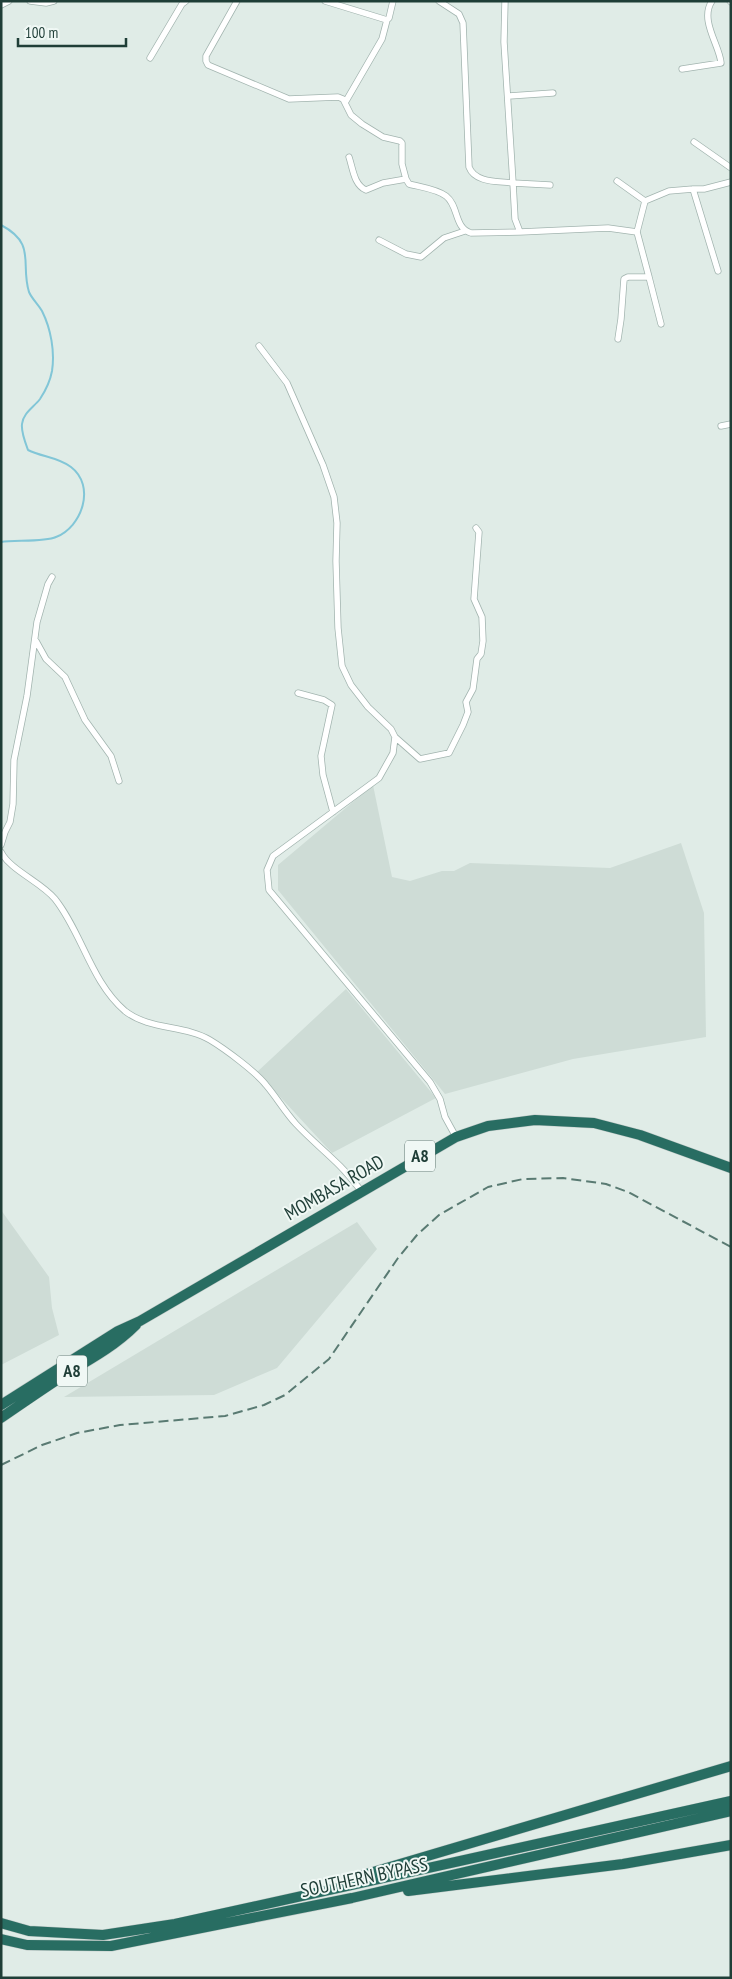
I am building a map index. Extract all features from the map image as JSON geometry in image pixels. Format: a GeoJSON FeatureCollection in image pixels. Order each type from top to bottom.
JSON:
{"type":"FeatureCollection","features":[{"type":"Feature","properties":{"kind":"highway","name":"MOMBASA ROAD"},"geometry":{"type":"LineString","coordinates":[[1,1405],[118,1331],[140,1321],[362,1192],[399,1168],[456,1137],[488,1126],[536,1120],[594,1123],[640,1135],[731,1168]]}},
{"type":"Feature","properties":{"kind":"highway","name":"MOMBASA ROAD"},"geometry":{"type":"LineString","coordinates":[[1,1418],[124,1337],[140,1321]]}},
{"type":"Feature","properties":{"kind":"highway"},"geometry":{"type":"LineString","coordinates":[[310,1893],[330,1885],[731,1766]]}},
{"type":"Feature","properties":{"kind":"highway","name":"SOUTHERN BYPASS"},"geometry":{"type":"LineString","coordinates":[[1,1923],[29,1932],[103,1934],[174,1924],[310,1893],[730,1806]]}},
{"type":"Feature","properties":{"kind":"highway","name":"SOUTHERN BYPASS"},"geometry":{"type":"LineString","coordinates":[[1,1939],[27,1944],[112,1946],[352,1898],[730,1806]]}},
{"type":"Feature","properties":{"kind":"highway"},"geometry":{"type":"LineString","coordinates":[[352,1898],[623,1864],[731,1845]]}},
{"type":"Feature","properties":{"kind":"street"},"geometry":{"type":"LineString","coordinates":[[1,5],[9,1]]}},
{"type":"Feature","properties":{"kind":"street"},"geometry":{"type":"LineString","coordinates":[[30,1],[46,3],[54,1]]}},
{"type":"Feature","properties":{"kind":"street"},"geometry":{"type":"LineString","coordinates":[[150,58],[182,4],[186,1]]}},
{"type":"Feature","properties":{"kind":"street"},"geometry":{"type":"LineString","coordinates":[[237,1],[206,56],[208,65],[289,99],[338,97],[346,102],[351,115],[362,124],[383,137],[396,139],[402,143],[402,164],[406,180],[409,184],[441,193],[448,198],[453,204],[461,226],[465,231],[471,233],[520,232],[608,228],[637,232]]}},
{"type":"Feature","properties":{"kind":"street"},"geometry":{"type":"LineString","coordinates":[[326,1],[387,20]]}},
{"type":"Feature","properties":{"kind":"street"},"geometry":{"type":"LineString","coordinates":[[346,102],[382,39],[393,1]]}},
{"type":"Feature","properties":{"kind":"street"},"geometry":{"type":"LineString","coordinates":[[439,1],[460,14],[464,23],[469,168],[472,174],[478,178],[513,183],[550,185]]}},
{"type":"Feature","properties":{"kind":"street"},"geometry":{"type":"LineString","coordinates":[[505,1],[504,42],[509,96],[515,219],[520,232]]}},
{"type":"Feature","properties":{"kind":"street"},"geometry":{"type":"LineString","coordinates":[[682,69],[721,63],[711,34],[709,14],[712,1]]}},
{"type":"Feature","properties":{"kind":"street"},"geometry":{"type":"LineString","coordinates":[[509,96],[553,93]]}},
{"type":"Feature","properties":{"kind":"street"},"geometry":{"type":"LineString","coordinates":[[694,142],[731,168]]}},
{"type":"Feature","properties":{"kind":"street"},"geometry":{"type":"LineString","coordinates":[[349,158],[360,187],[366,190],[383,183],[406,180]]}},
{"type":"Feature","properties":{"kind":"street"},"geometry":{"type":"LineString","coordinates":[[617,181],[645,201]]}},
{"type":"Feature","properties":{"kind":"street"},"geometry":{"type":"LineString","coordinates":[[645,201],[669,191],[704,189],[731,182]]}},
{"type":"Feature","properties":{"kind":"street"},"geometry":{"type":"LineString","coordinates":[[693,189],[718,271]]}},
{"type":"Feature","properties":{"kind":"street"},"geometry":{"type":"LineString","coordinates":[[645,201],[637,232],[661,324]]}},
{"type":"Feature","properties":{"kind":"street"},"geometry":{"type":"LineString","coordinates":[[379,240],[406,254],[421,257],[444,238],[465,231]]}},
{"type":"Feature","properties":{"kind":"street"},"geometry":{"type":"LineString","coordinates":[[618,340],[624,279],[628,277],[649,277]]}},
{"type":"Feature","properties":{"kind":"street"},"geometry":{"type":"LineString","coordinates":[[259,346],[287,383],[323,464],[334,497],[338,523],[336,561],[338,628],[342,666],[351,685],[368,707],[391,729],[395,737],[420,759],[449,753],[468,712],[466,702],[473,689],[477,660],[481,654],[483,641],[482,617],[474,599],[479,532],[476,528]]}},
{"type":"Feature","properties":{"kind":"street"},"geometry":{"type":"LineString","coordinates":[[721,426],[731,424]]}},
{"type":"Feature","properties":{"kind":"street"},"geometry":{"type":"LineString","coordinates":[[1,845],[10,822],[13,804],[14,760],[27,696],[37,622],[48,584],[52,577]]}},
{"type":"Feature","properties":{"kind":"street"},"geometry":{"type":"LineString","coordinates":[[35,641],[46,659],[65,677],[85,720],[111,756],[119,782]]}},
{"type":"Feature","properties":{"kind":"street"},"geometry":{"type":"LineString","coordinates":[[298,693],[324,700],[332,705],[321,756],[323,774],[333,812]]}},
{"type":"Feature","properties":{"kind":"street"},"geometry":{"type":"LineString","coordinates":[[395,737],[394,753],[379,778],[273,856],[267,870],[269,890],[430,1082],[440,1099],[445,1117],[456,1137]]}},
{"type":"Feature","properties":{"kind":"street"},"geometry":{"type":"LineString","coordinates":[[1,852],[9,862],[42,886],[54,898],[68,919],[99,978],[124,1010],[134,1017],[169,1028],[195,1033],[210,1040],[254,1073],[266,1085],[294,1122],[342,1168],[362,1192]]}},
{"type":"Feature","properties":{"kind":"shaded area"},"geometry":{"type":"Polygon","coordinates":[[[373,785],[392,877],[410,881],[442,871],[454,871],[470,863],[610,868],[681,843],[704,913],[706,1037],[573,1059],[445,1094],[278,890],[278,865],[373,785]]]}},
{"type":"Feature","properties":{"kind":"shaded area"},"geometry":{"type":"Polygon","coordinates":[[[346,989],[436,1098],[332,1153],[257,1072],[346,989]]]}},
{"type":"Feature","properties":{"kind":"shaded area"},"geometry":{"type":"Polygon","coordinates":[[[1,1210],[49,1277],[52,1308],[59,1335],[1,1365],[1,1210]]]}},
{"type":"Feature","properties":{"kind":"shaded area"},"geometry":{"type":"Polygon","coordinates":[[[357,1222],[377,1249],[277,1368],[214,1395],[64,1397],[357,1222]]]}},
{"type":"Feature","properties":{"kind":"waterway"},"geometry":{"type":"LineString","coordinates":[[1,225],[12,232],[19,239],[23,247],[29,292],[42,311],[53,348],[53,364],[48,386],[40,399],[27,413],[22,424],[28,450],[61,461],[71,467],[79,475],[84,495],[79,515],[73,525],[65,532],[45,540],[1,542]]}},
{"type":"Feature","properties":{"kind":"railway"},"geometry":{"type":"LineString","coordinates":[[1,1465],[42,1445],[77,1433],[120,1425],[225,1416],[264,1405],[285,1395],[329,1359],[398,1258],[417,1235],[439,1215],[488,1187],[523,1179],[563,1178],[606,1184],[628,1192],[731,1247]]}}]}
